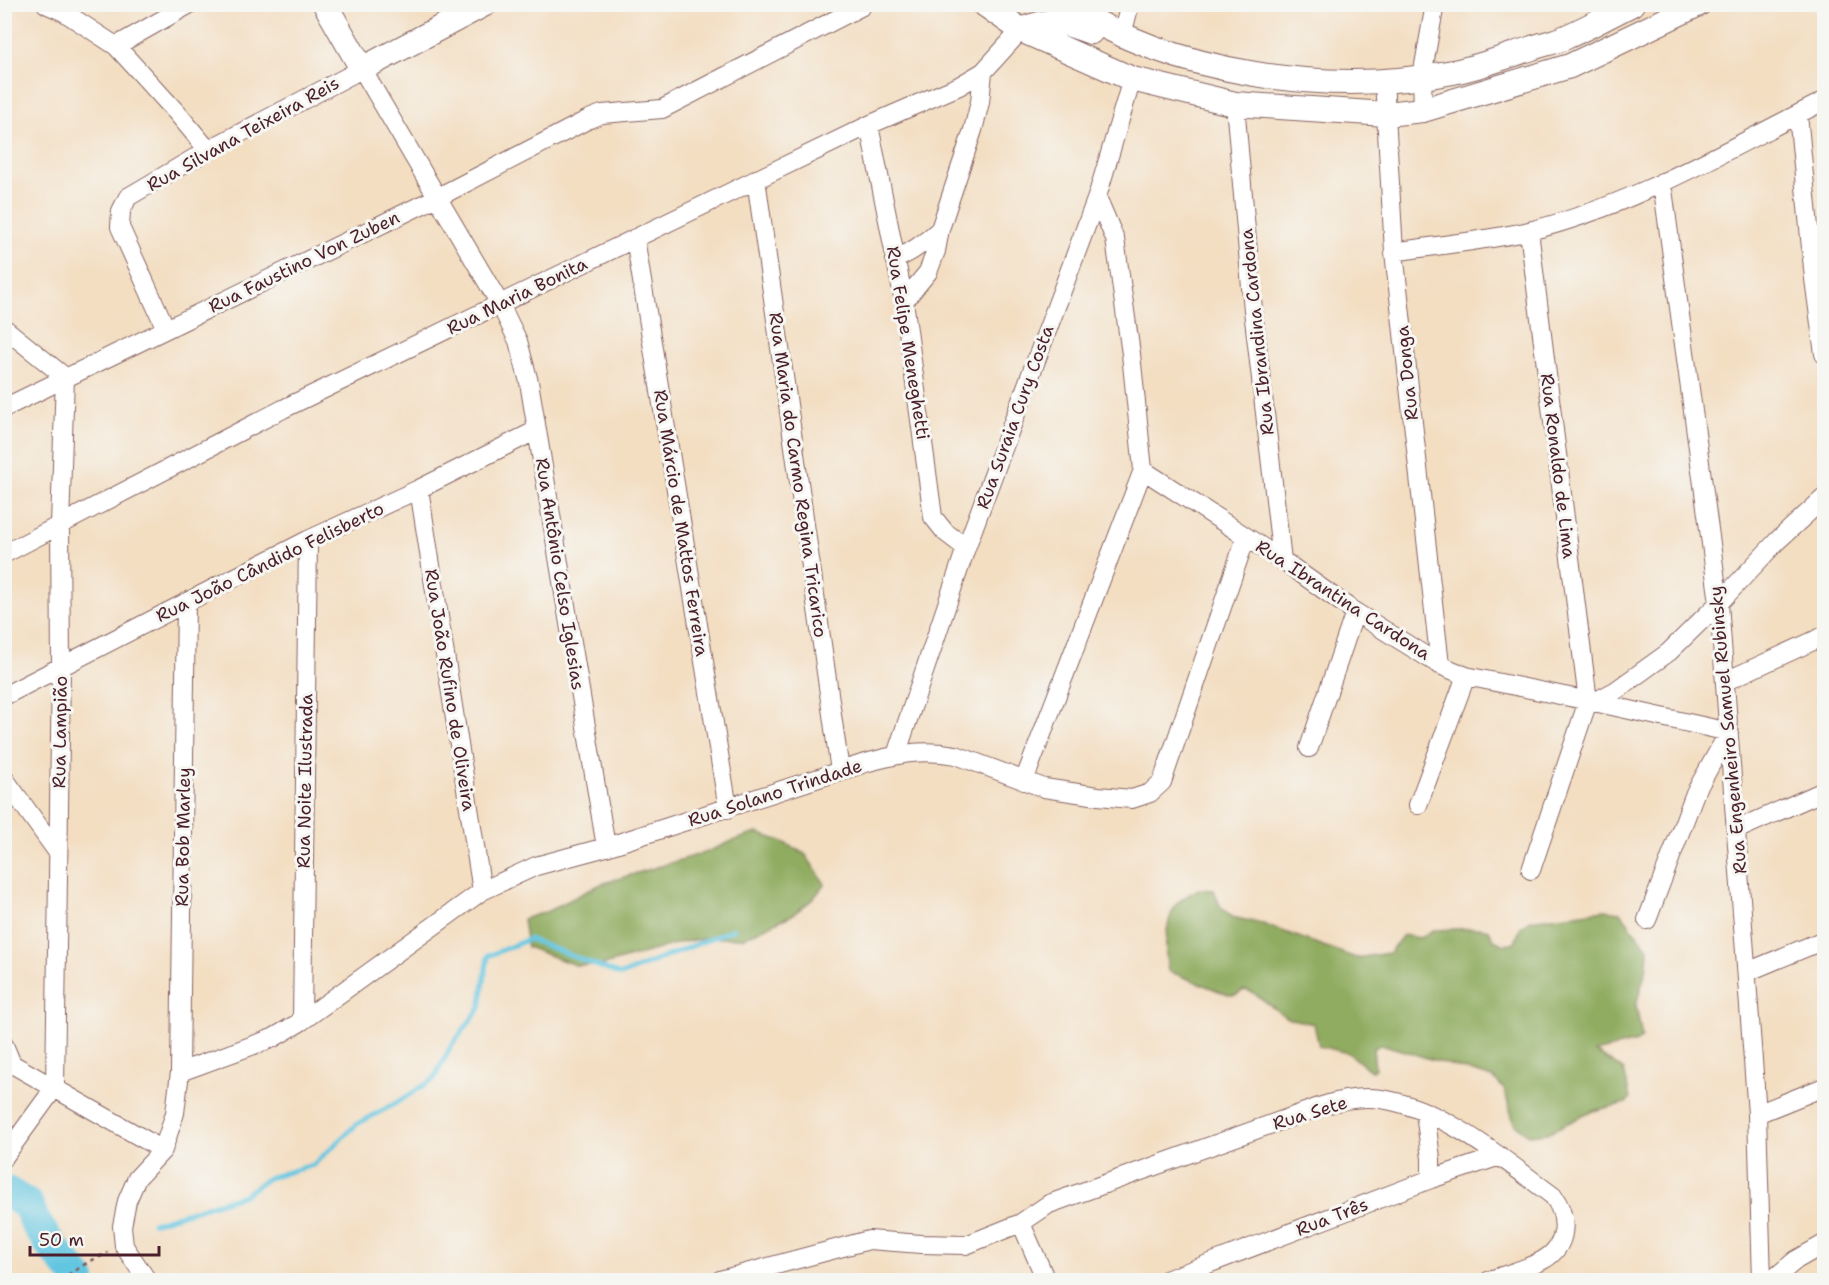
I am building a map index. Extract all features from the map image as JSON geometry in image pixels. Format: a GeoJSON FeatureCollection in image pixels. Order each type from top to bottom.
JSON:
{"type":"FeatureCollection","features":[{"type":"Feature","properties":{"kind":"main road"},"geometry":{"type":"LineString","coordinates":[[325,4],[362,69]]}},
{"type":"Feature","properties":{"kind":"main road","name":"Rua Silvana Teixeira Reis"},"geometry":{"type":"LineString","coordinates":[[362,69],[485,4]]}},
{"type":"Feature","properties":{"kind":"main road"},"geometry":{"type":"LineString","coordinates":[[984,4],[1021,30],[1132,79],[1234,104],[1386,114],[1423,110],[1570,66],[1699,4]]}},
{"type":"Feature","properties":{"kind":"main road"},"geometry":{"type":"LineString","coordinates":[[1065,4],[1122,35],[1199,62],[1282,77],[1329,81],[1384,80],[1422,76],[1488,64],[1564,38],[1632,4]]}},
{"type":"Feature","properties":{"kind":"main road"},"geometry":{"type":"LineString","coordinates":[[1021,30],[1040,23],[1056,21],[1111,38],[1122,35]]}},
{"type":"Feature","properties":{"kind":"street"},"geometry":{"type":"LineString","coordinates":[[46,4],[64,12],[116,46],[208,150]]}},
{"type":"Feature","properties":{"kind":"street"},"geometry":{"type":"LineString","coordinates":[[116,46],[190,4]]}},
{"type":"Feature","properties":{"kind":"street"},"geometry":{"type":"LineString","coordinates":[[1122,35],[1130,4]]}},
{"type":"Feature","properties":{"kind":"street"},"geometry":{"type":"LineString","coordinates":[[1423,110],[1422,76],[1435,4]]}},
{"type":"Feature","properties":{"kind":"street","name":"Rua Faustino Von Zuben"},"geometry":{"type":"LineString","coordinates":[[4,408],[436,197],[589,118],[602,114],[662,109],[862,6]]}},
{"type":"Feature","properties":{"kind":"street","name":"Rua Maria Bonita"},"geometry":{"type":"LineString","coordinates":[[4,554],[283,409],[868,125],[959,86],[983,72],[1021,30]]}},
{"type":"Feature","properties":{"kind":"street","name":"Rua Silvana Teixeira Reis"},"geometry":{"type":"LineString","coordinates":[[166,329],[120,227],[121,211],[128,197],[208,150],[362,69]]}},
{"type":"Feature","properties":{"kind":"street","name":"Rua Antônio Celso Iglesias"},"geometry":{"type":"LineString","coordinates":[[362,69],[500,304],[518,341],[529,382],[606,847]]}},
{"type":"Feature","properties":{"kind":"street"},"geometry":{"type":"LineString","coordinates":[[904,301],[928,272],[936,251],[940,229],[973,130],[980,102],[983,72]]}},
{"type":"Feature","properties":{"kind":"street","name":"Rua Suraia Cury Costa"},"geometry":{"type":"LineString","coordinates":[[896,755],[966,549],[1097,197],[1132,79]]}},
{"type":"Feature","properties":{"kind":"street","name":"Rua Donga"},"geometry":{"type":"LineString","coordinates":[[1384,80],[1394,252],[1440,664]]}},
{"type":"Feature","properties":{"kind":"street"},"geometry":{"type":"LineString","coordinates":[[1394,252],[1529,231],[1595,210],[1662,182],[1824,101]]}},
{"type":"Feature","properties":{"kind":"street","name":"Rua Ibrandina Cardona"},"geometry":{"type":"LineString","coordinates":[[1234,104],[1253,310],[1282,560]]}},
{"type":"Feature","properties":{"kind":"street"},"geometry":{"type":"LineString","coordinates":[[1797,114],[1824,354]]}},
{"type":"Feature","properties":{"kind":"street","name":"Rua Felipe Meneghetti"},"geometry":{"type":"LineString","coordinates":[[868,125],[904,301],[933,517],[945,532],[966,549]]}},
{"type":"Feature","properties":{"kind":"street","name":"Rua Maria do Carmo Regina Tricarico"},"geometry":{"type":"LineString","coordinates":[[756,179],[840,771]]}},
{"type":"Feature","properties":{"kind":"street","name":"Rua Engenheiro Samuel Rubinsky"},"geometry":{"type":"LineString","coordinates":[[1662,182],[1719,603],[1758,1114],[1762,1281]]}},
{"type":"Feature","properties":{"kind":"street"},"geometry":{"type":"LineString","coordinates":[[1024,781],[1143,470],[1131,354],[1115,239],[1097,197]]}},
{"type":"Feature","properties":{"kind":"street"},"geometry":{"type":"LineString","coordinates":[[895,259],[909,253],[940,229]]}},
{"type":"Feature","properties":{"kind":"street","name":"Rua Ronaldo de Lima"},"geometry":{"type":"LineString","coordinates":[[1529,231],[1591,701]]}},
{"type":"Feature","properties":{"kind":"street","name":"Rua Márcio de Mattos Ferreira"},"geometry":{"type":"LineString","coordinates":[[635,238],[728,809]]}},
{"type":"Feature","properties":{"kind":"street"},"geometry":{"type":"LineString","coordinates":[[4,328],[65,377]]}},
{"type":"Feature","properties":{"kind":"street","name":"Rua Lampião"},"geometry":{"type":"LineString","coordinates":[[55,1087],[61,666],[60,525],[65,377]]}},
{"type":"Feature","properties":{"kind":"street","name":"Rua João Cândido Felisberto"},"geometry":{"type":"LineString","coordinates":[[4,696],[308,540],[419,489],[537,430]]}},
{"type":"Feature","properties":{"kind":"street","name":"Rua Ibrantina Cardona"},"geometry":{"type":"LineString","coordinates":[[1143,470],[1282,560],[1355,612],[1440,664],[1466,676],[1729,732]]}},
{"type":"Feature","properties":{"kind":"street","name":"Rua João Rufino de Oliveira"},"geometry":{"type":"LineString","coordinates":[[419,489],[482,891]]}},
{"type":"Feature","properties":{"kind":"street"},"geometry":{"type":"LineString","coordinates":[[1530,870],[1591,701],[1615,691],[1669,652],[1777,541],[1824,498]]}},
{"type":"Feature","properties":{"kind":"street","name":"Rua Solano Trindade"},"geometry":{"type":"LineString","coordinates":[[180,1072],[273,1038],[302,1022],[482,891],[536,866],[728,809],[840,771],[896,755],[920,751],[941,752],[956,755],[1044,788],[1132,799],[1157,789],[1162,782],[1246,537]]}},
{"type":"Feature","properties":{"kind":"street","name":"Rua Noite Ilustrada"},"geometry":{"type":"LineString","coordinates":[[302,1022],[308,540]]}},
{"type":"Feature","properties":{"kind":"street","name":"Rua Bob Marley"},"geometry":{"type":"LineString","coordinates":[[163,1150],[175,1113],[180,1072],[186,602]]}},
{"type":"Feature","properties":{"kind":"street"},"geometry":{"type":"LineString","coordinates":[[1309,748],[1355,612]]}},
{"type":"Feature","properties":{"kind":"street"},"geometry":{"type":"LineString","coordinates":[[1726,681],[1824,636]]}},
{"type":"Feature","properties":{"kind":"street"},"geometry":{"type":"LineString","coordinates":[[1418,805],[1466,676]]}},
{"type":"Feature","properties":{"kind":"street"},"geometry":{"type":"LineString","coordinates":[[1647,921],[1695,793],[1729,732]]}},
{"type":"Feature","properties":{"kind":"street"},"geometry":{"type":"LineString","coordinates":[[4,778],[58,853]]}},
{"type":"Feature","properties":{"kind":"street"},"geometry":{"type":"LineString","coordinates":[[1736,830],[1824,791]]}},
{"type":"Feature","properties":{"kind":"street"},"geometry":{"type":"LineString","coordinates":[[1748,972],[1824,940]]}},
{"type":"Feature","properties":{"kind":"street"},"geometry":{"type":"LineString","coordinates":[[4,1045],[8,1063],[55,1087],[163,1150],[137,1178],[127,1201],[122,1227],[124,1246],[147,1281]]}},
{"type":"Feature","properties":{"kind":"street"},"geometry":{"type":"LineString","coordinates":[[4,1157],[55,1087]]}},
{"type":"Feature","properties":{"kind":"street"},"geometry":{"type":"LineString","coordinates":[[1758,1114],[1824,1087]]}},
{"type":"Feature","properties":{"kind":"street","name":"Rua Sete"},"geometry":{"type":"LineString","coordinates":[[720,1281],[869,1240],[966,1245],[1021,1223],[1049,1204],[1335,1102],[1364,1098],[1381,1099],[1425,1113],[1449,1124],[1500,1156],[1553,1196],[1563,1213],[1564,1232],[1556,1248],[1542,1260],[1490,1281]]}},
{"type":"Feature","properties":{"kind":"street"},"geometry":{"type":"LineString","coordinates":[[1425,1113],[1431,1158],[1431,1179]]}},
{"type":"Feature","properties":{"kind":"street","name":"Rua Três"},"geometry":{"type":"LineString","coordinates":[[1166,1281],[1431,1179],[1500,1156]]}},
{"type":"Feature","properties":{"kind":"street"},"geometry":{"type":"LineString","coordinates":[[1021,1223],[1046,1281]]}},
{"type":"Feature","properties":{"kind":"street"},"geometry":{"type":"LineString","coordinates":[[1772,1281],[1796,1260],[1824,1244]]}},
{"type":"Feature","properties":{"kind":"path"},"geometry":{"type":"LineString","coordinates":[[61,1280],[90,1261]]}},
{"type":"Feature","properties":{"kind":"green space"},"geometry":{"type":"Polygon","coordinates":[[[757,833],[781,841],[805,854],[825,884],[813,899],[792,915],[743,938],[710,938],[682,942],[604,965],[575,965],[527,947],[523,919],[548,911],[601,884],[707,852],[757,833]]]}},
{"type":"Feature","properties":{"kind":"green space"},"geometry":{"type":"Polygon","coordinates":[[[1198,889],[1214,890],[1220,906],[1232,917],[1263,924],[1356,958],[1389,953],[1403,935],[1420,938],[1433,930],[1480,928],[1489,930],[1494,940],[1504,945],[1515,942],[1521,927],[1530,920],[1605,910],[1620,912],[1648,949],[1647,966],[1636,1005],[1642,1037],[1637,1042],[1595,1052],[1624,1070],[1630,1099],[1626,1103],[1593,1111],[1547,1133],[1528,1135],[1514,1123],[1504,1089],[1493,1078],[1381,1044],[1373,1049],[1375,1069],[1371,1071],[1348,1053],[1319,1046],[1314,1024],[1287,1018],[1252,992],[1244,990],[1236,995],[1229,995],[1168,971],[1166,938],[1169,921],[1179,901],[1198,889]]]}},
{"type":"Feature","properties":{"kind":"waterway"},"geometry":{"type":"LineString","coordinates":[[153,1223],[244,1195],[268,1178],[313,1165],[357,1124],[434,1079],[450,1048],[480,1008],[488,956],[529,939],[621,975],[734,929]]}},
{"type":"Feature","properties":{"kind":"waterway"},"geometry":{"type":"LineString","coordinates":[[7,1192],[28,1205],[35,1222],[50,1244],[80,1280]]}}]}
